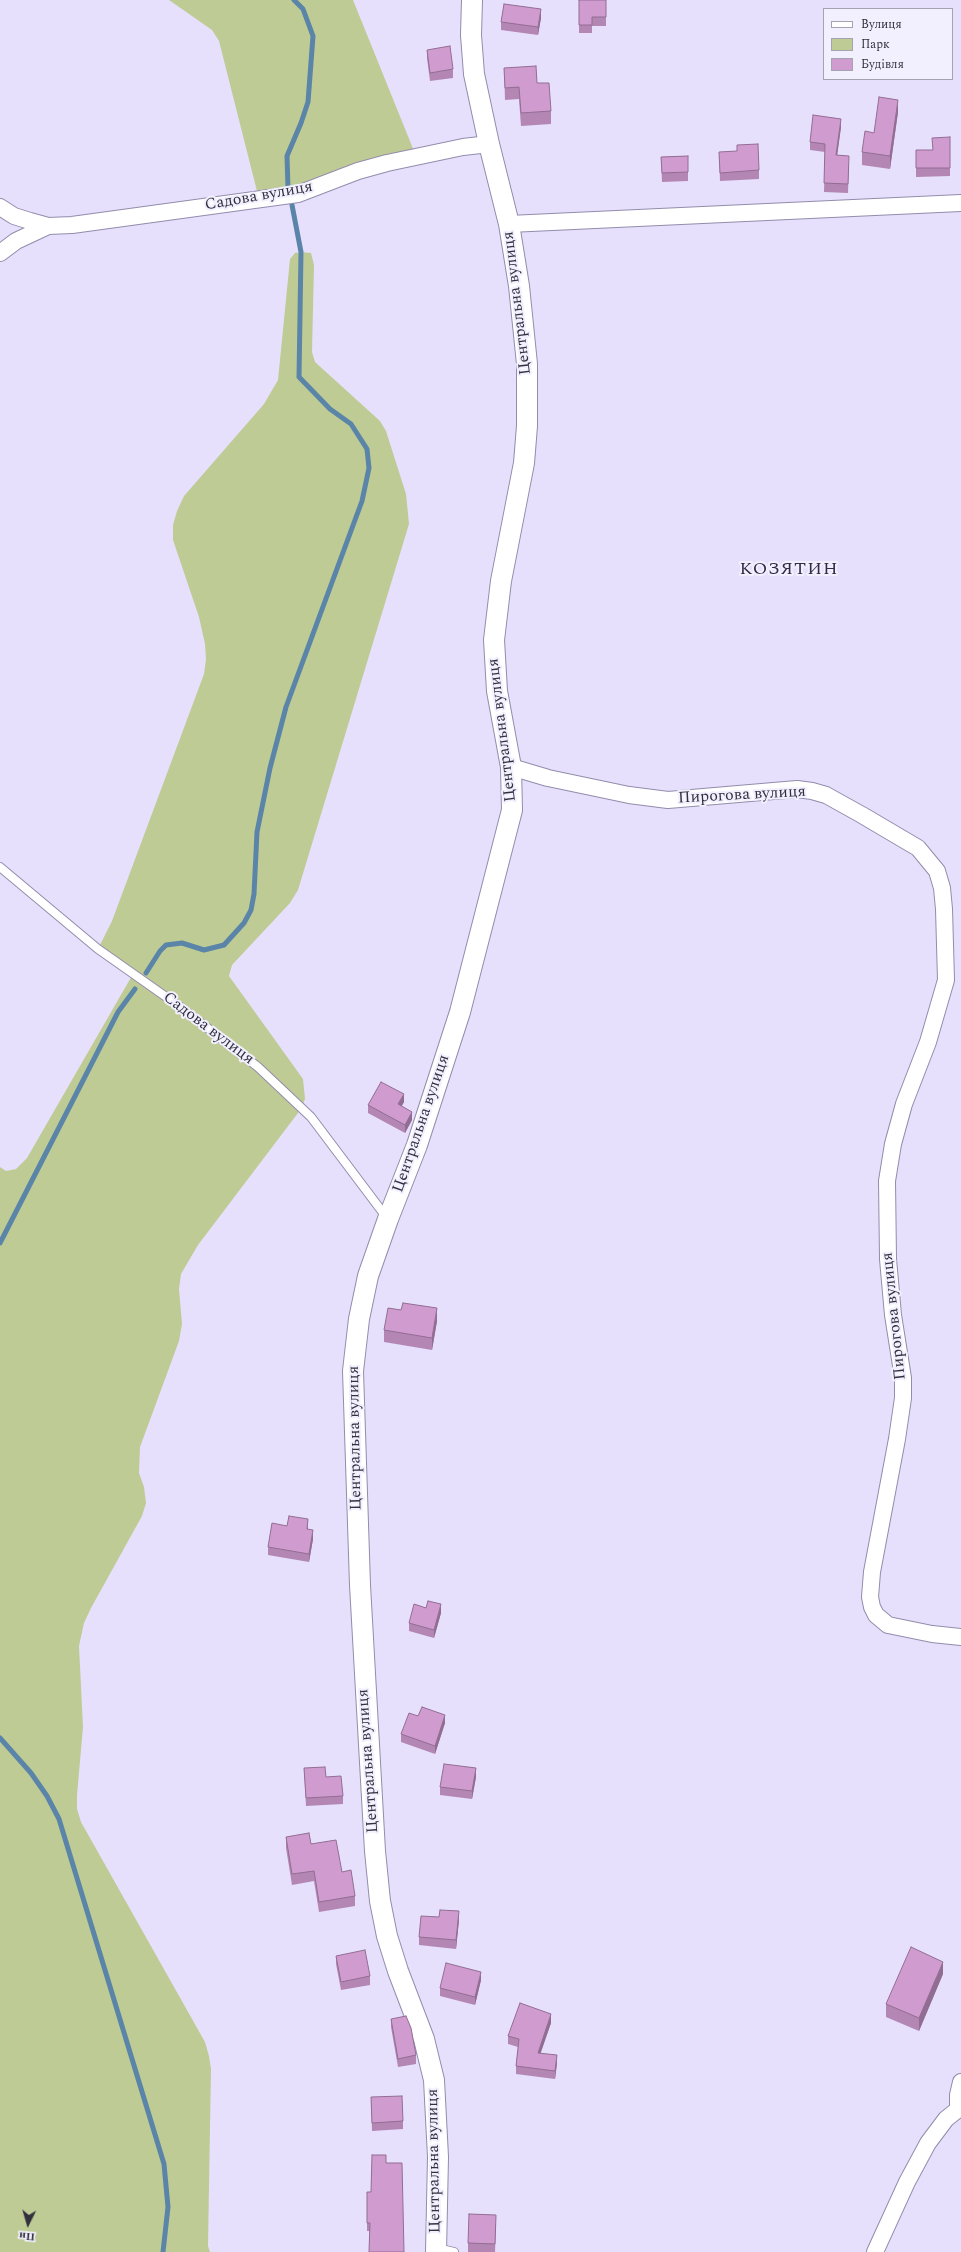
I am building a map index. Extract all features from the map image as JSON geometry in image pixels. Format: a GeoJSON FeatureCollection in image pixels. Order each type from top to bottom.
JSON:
{"type":"FeatureCollection","features":[{"type":"Feature","properties":{"kind":"street","name":"Центральна вулиця"},"geometry":{"type":"LineString","coordinates":[[442,2251],[434,2080],[424,2039],[398,1972],[380,1901],[366,1723],[353,1371],[363,1294],[388,1219],[417,1145],[460,1012],[478,949],[511,820],[513,792],[511,767],[497,691],[494,640],[501,581],[524,463],[528,388],[524,326],[509,224],[488,144],[474,74],[472,48],[472,0]]}},
{"type":"Feature","properties":{"kind":"street","name":"Садова вулиця"},"geometry":{"type":"LineString","coordinates":[[0,207],[18,217],[48,226],[72,225],[298,194],[358,171],[387,163],[463,147],[488,144]]}},
{"type":"Feature","properties":{"kind":"street"},"geometry":{"type":"LineString","coordinates":[[509,224],[961,203]]}},
{"type":"Feature","properties":{"kind":"street","name":"Садова вулиця"},"geometry":{"type":"LineString","coordinates":[[0,253],[16,241],[48,226]]}},
{"type":"Feature","properties":{"kind":"street","name":"Пирогова вулиця"},"geometry":{"type":"LineString","coordinates":[[511,767],[548,778],[629,795],[668,800],[797,789],[826,796],[918,848],[928,858],[937,871],[954,935],[944,986],[928,1042],[904,1104],[893,1144],[887,1181],[888,1259],[893,1315],[903,1378],[903,1398],[897,1439],[872,1572],[870,1597],[872,1607],[876,1615],[888,1625],[924,1633],[961,1637]]}},
{"type":"Feature","properties":{"kind":"street"},"geometry":{"type":"LineString","coordinates":[[875,2252],[907,2182],[928,2143],[946,2119],[959,2108],[958,2095],[961,2082]]}},
{"type":"Feature","properties":{"kind":"lane","name":"Садова вулиця"},"geometry":{"type":"LineString","coordinates":[[0,867],[98,948],[258,1067],[311,1117],[388,1219]]}},
{"type":"Feature","properties":{"kind":"green space"},"geometry":{"type":"Polygon","coordinates":[[[169,0],[353,0],[416,156],[259,199],[219,41],[212,30],[169,0]]]}},
{"type":"Feature","properties":{"kind":"green space"},"geometry":{"type":"Polygon","coordinates":[[[295,253],[311,253],[314,265],[312,352],[315,362],[380,421],[386,431],[406,494],[409,524],[298,890],[290,903],[232,965],[229,976],[303,1079],[305,1099],[301,1109],[198,1245],[181,1274],[179,1289],[182,1324],[179,1341],[140,1447],[139,1473],[144,1487],[146,1503],[142,1516],[91,1608],[84,1623],[79,1646],[83,1727],[77,1809],[81,1822],[205,2042],[209,2056],[211,2069],[208,2246],[210,2252],[0,2252],[0,1167],[6,1171],[16,1169],[27,1158],[133,974],[98,949],[112,921],[204,674],[206,659],[205,644],[199,617],[173,540],[173,525],[177,511],[184,496],[264,404],[278,380],[290,259],[295,253]]]}},
{"type":"Feature","properties":{"kind":"building"},"geometry":{"type":"Polygon","coordinates":[[[579,0],[606,0],[606,17],[592,17],[592,25],[579,25],[579,0]]]}},
{"type":"Feature","properties":{"kind":"building"},"geometry":{"type":"Polygon","coordinates":[[[504,4],[541,9],[538,27],[501,22],[504,4]]]}},
{"type":"Feature","properties":{"kind":"building"},"geometry":{"type":"Polygon","coordinates":[[[450,46],[453,69],[430,73],[427,50],[450,46]]]}},
{"type":"Feature","properties":{"kind":"building"},"geometry":{"type":"Polygon","coordinates":[[[536,66],[537,83],[549,83],[551,111],[521,113],[519,87],[505,88],[504,68],[536,66]]]}},
{"type":"Feature","properties":{"kind":"building"},"geometry":{"type":"Polygon","coordinates":[[[879,97],[898,100],[890,156],[862,152],[865,131],[874,133],[879,97]]]}},
{"type":"Feature","properties":{"kind":"building"},"geometry":{"type":"Polygon","coordinates":[[[813,115],[841,119],[836,155],[849,156],[848,184],[824,183],[825,144],[810,142],[813,115]]]}},
{"type":"Feature","properties":{"kind":"building"},"geometry":{"type":"Polygon","coordinates":[[[950,137],[950,168],[916,168],[916,150],[933,150],[932,138],[950,137]]]}},
{"type":"Feature","properties":{"kind":"building"},"geometry":{"type":"Polygon","coordinates":[[[758,144],[759,170],[720,173],[719,152],[737,151],[737,145],[758,144]]]}},
{"type":"Feature","properties":{"kind":"building"},"geometry":{"type":"Polygon","coordinates":[[[688,156],[688,172],[662,173],[661,157],[688,156]]]}},
{"type":"Feature","properties":{"kind":"building"},"geometry":{"type":"Polygon","coordinates":[[[381,1082],[404,1094],[398,1104],[412,1112],[405,1125],[368,1105],[381,1082]]]}},
{"type":"Feature","properties":{"kind":"building"},"geometry":{"type":"Polygon","coordinates":[[[403,1303],[437,1308],[432,1338],[384,1330],[388,1308],[401,1310],[403,1303]]]}},
{"type":"Feature","properties":{"kind":"building"},"geometry":{"type":"Polygon","coordinates":[[[289,1516],[308,1519],[307,1529],[313,1530],[309,1554],[268,1547],[272,1523],[287,1526],[289,1516]]]}},
{"type":"Feature","properties":{"kind":"building"},"geometry":{"type":"Polygon","coordinates":[[[428,1601],[441,1604],[434,1630],[409,1623],[414,1604],[426,1608],[428,1601]]]}},
{"type":"Feature","properties":{"kind":"building"},"geometry":{"type":"Polygon","coordinates":[[[422,1707],[445,1715],[435,1746],[401,1734],[409,1713],[418,1716],[422,1707]]]}},
{"type":"Feature","properties":{"kind":"building"},"geometry":{"type":"Polygon","coordinates":[[[444,1764],[476,1768],[472,1791],[440,1787],[444,1764]]]}},
{"type":"Feature","properties":{"kind":"building"},"geometry":{"type":"Polygon","coordinates":[[[325,1767],[326,1777],[341,1776],[343,1796],[306,1798],[304,1768],[325,1767]]]}},
{"type":"Feature","properties":{"kind":"building"},"geometry":{"type":"Polygon","coordinates":[[[309,1833],[311,1844],[336,1840],[342,1872],[351,1870],[355,1896],[319,1902],[314,1871],[292,1874],[286,1837],[309,1833]]]}},
{"type":"Feature","properties":{"kind":"building"},"geometry":{"type":"Polygon","coordinates":[[[440,1910],[459,1911],[456,1940],[419,1937],[421,1916],[439,1917],[440,1910]]]}},
{"type":"Feature","properties":{"kind":"building"},"geometry":{"type":"Polygon","coordinates":[[[911,1947],[943,1962],[919,2018],[886,2004],[911,1947]]]}},
{"type":"Feature","properties":{"kind":"building"},"geometry":{"type":"Polygon","coordinates":[[[365,1950],[370,1976],[341,1982],[336,1956],[365,1950]]]}},
{"type":"Feature","properties":{"kind":"building"},"geometry":{"type":"Polygon","coordinates":[[[446,1963],[481,1972],[475,1997],[440,1988],[446,1963]]]}},
{"type":"Feature","properties":{"kind":"building"},"geometry":{"type":"Polygon","coordinates":[[[520,2003],[551,2014],[538,2053],[557,2055],[555,2071],[516,2066],[519,2039],[508,2036],[520,2003]]]}},
{"type":"Feature","properties":{"kind":"building"},"geometry":{"type":"Polygon","coordinates":[[[406,2016],[411,2028],[416,2055],[398,2059],[391,2019],[406,2016]]]}},
{"type":"Feature","properties":{"kind":"building"},"geometry":{"type":"Polygon","coordinates":[[[402,2096],[403,2121],[372,2123],[371,2097],[402,2096]]]}},
{"type":"Feature","properties":{"kind":"building"},"geometry":{"type":"Polygon","coordinates":[[[372,2155],[386,2155],[386,2163],[402,2163],[404,2252],[369,2252],[370,2223],[367,2223],[367,2192],[371,2192],[372,2155]]]}},
{"type":"Feature","properties":{"kind":"building"},"geometry":{"type":"Polygon","coordinates":[[[469,2214],[496,2215],[495,2244],[468,2243],[469,2214]]]}},
{"type":"Feature","properties":{"kind":"waterway"},"geometry":{"type":"LineString","coordinates":[[288,188],[287,156],[308,102],[313,36],[303,9],[294,0]]}},
{"type":"Feature","properties":{"kind":"waterway"},"geometry":{"type":"LineString","coordinates":[[146,973],[160,951],[166,945],[182,943],[204,950],[224,945],[244,923],[251,910],[254,894],[257,832],[270,768],[286,707],[362,501],[369,468],[367,449],[351,424],[330,409],[299,377],[301,252],[292,205]]}},
{"type":"Feature","properties":{"kind":"waterway"},"geometry":{"type":"LineString","coordinates":[[0,1243],[118,1012],[135,989]]}},
{"type":"Feature","properties":{"kind":"waterway"},"geometry":{"type":"LineString","coordinates":[[0,1738],[31,1773],[47,1796],[59,1819],[164,2164],[168,2207],[163,2252]]}},
{"type":"Feature","properties":{"kind":"district","name":"КОЗЯТИН"},"geometry":{"type":"Point","coordinates":[789,570]}}]}
